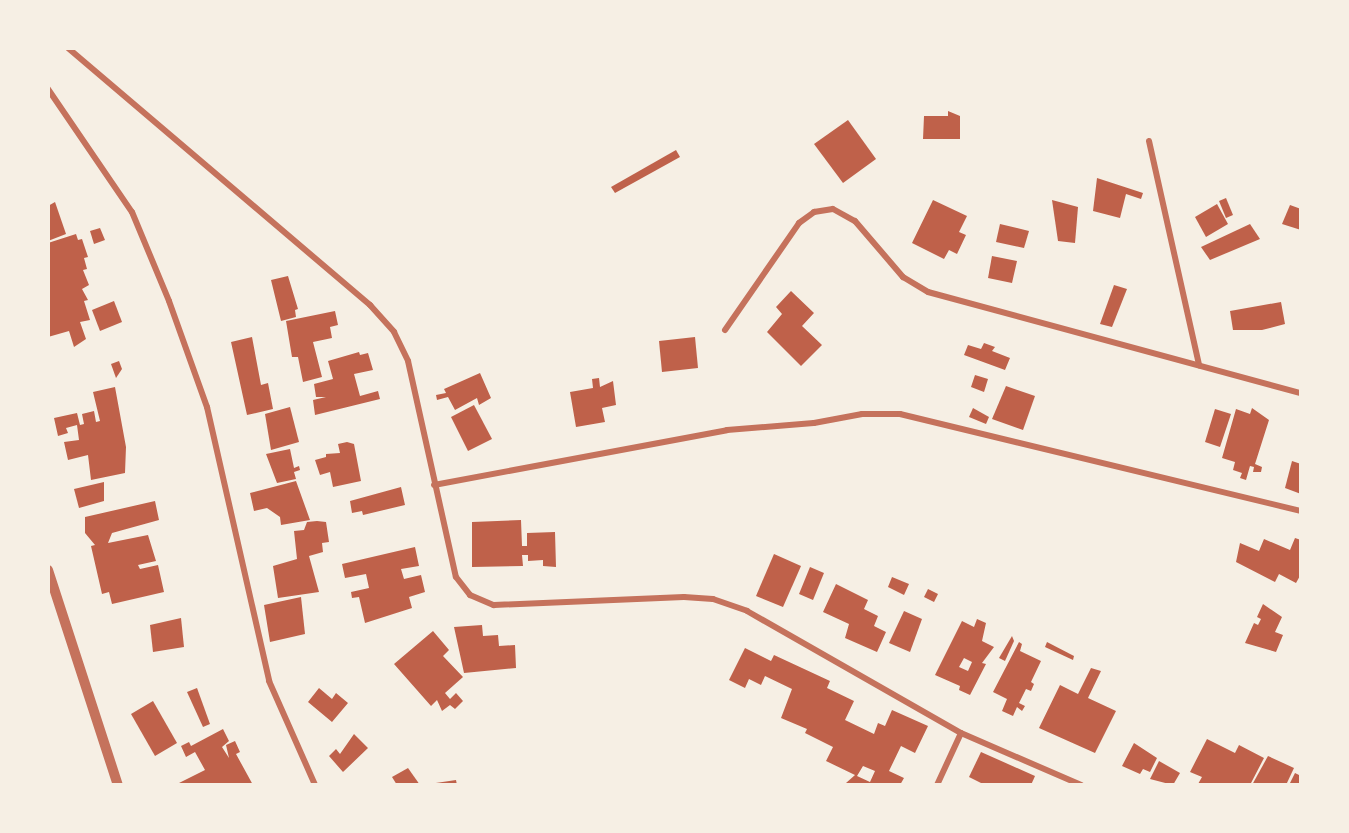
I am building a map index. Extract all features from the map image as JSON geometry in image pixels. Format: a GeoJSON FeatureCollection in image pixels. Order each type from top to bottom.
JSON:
{"type":"FeatureCollection","features":[{"type":"Feature","properties":{"kind":"street"},"geometry":{"type":"LineString","coordinates":[[68,48],[370,305],[394,332],[408,361],[456,577],[470,595],[494,605],[684,597],[712,599],[747,611],[961,733],[1081,785]]}},
{"type":"Feature","properties":{"kind":"street"},"geometry":{"type":"LineString","coordinates":[[48,89],[132,212],[170,301],[207,407],[269,681],[315,785]]}},
{"type":"Feature","properties":{"kind":"street"},"geometry":{"type":"LineString","coordinates":[[1149,141],[1199,365]]}},
{"type":"Feature","properties":{"kind":"street"},"geometry":{"type":"LineString","coordinates":[[725,330],[799,223],[814,212],[833,209],[855,221],[903,277],[928,292],[1301,393]]}},
{"type":"Feature","properties":{"kind":"street"},"geometry":{"type":"LineString","coordinates":[[434,485],[727,430],[814,423],[862,414],[900,414],[1301,511]]}},
{"type":"Feature","properties":{"kind":"street"},"geometry":{"type":"LineString","coordinates":[[48,570],[118,785]]}},
{"type":"Feature","properties":{"kind":"street"},"geometry":{"type":"LineString","coordinates":[[937,785],[961,733]]}},
{"type":"Feature","properties":{"kind":"building"},"geometry":{"type":"Polygon","coordinates":[[[948,111],[960,116],[960,139],[923,139],[924,116],[948,116],[948,111]]]}},
{"type":"Feature","properties":{"kind":"building"},"geometry":{"type":"Polygon","coordinates":[[[848,120],[876,159],[843,183],[814,144],[848,120]]]}},
{"type":"Feature","properties":{"kind":"building"},"geometry":{"type":"Polygon","coordinates":[[[676,150],[680,157],[615,193],[611,187],[676,150]]]}},
{"type":"Feature","properties":{"kind":"building"},"geometry":{"type":"Polygon","coordinates":[[[1097,178],[1143,193],[1141,199],[1126,194],[1120,218],[1093,211],[1097,178]]]}},
{"type":"Feature","properties":{"kind":"building"},"geometry":{"type":"Polygon","coordinates":[[[1226,198],[1233,215],[1226,218],[1219,201],[1226,198]]]}},
{"type":"Feature","properties":{"kind":"building"},"geometry":{"type":"Polygon","coordinates":[[[933,200],[967,216],[959,232],[966,235],[957,254],[949,250],[944,259],[912,243],[933,200]]]}},
{"type":"Feature","properties":{"kind":"building"},"geometry":{"type":"Polygon","coordinates":[[[1052,200],[1078,207],[1075,243],[1058,241],[1052,200]]]}},
{"type":"Feature","properties":{"kind":"building"},"geometry":{"type":"Polygon","coordinates":[[[55,202],[66,234],[48,241],[48,206],[55,202]]]}},
{"type":"Feature","properties":{"kind":"building"},"geometry":{"type":"Polygon","coordinates":[[[1217,204],[1228,224],[1206,237],[1195,217],[1217,204]]]}},
{"type":"Feature","properties":{"kind":"building"},"geometry":{"type":"Polygon","coordinates":[[[1290,205],[1301,209],[1301,230],[1282,224],[1290,205]]]}},
{"type":"Feature","properties":{"kind":"building"},"geometry":{"type":"Polygon","coordinates":[[[1000,224],[1029,231],[1024,248],[996,242],[1000,224]]]}},
{"type":"Feature","properties":{"kind":"building"},"geometry":{"type":"Polygon","coordinates":[[[1250,224],[1260,239],[1210,260],[1201,247],[1250,224]]]}},
{"type":"Feature","properties":{"kind":"building"},"geometry":{"type":"Polygon","coordinates":[[[100,228],[105,240],[94,244],[90,231],[100,228]]]}},
{"type":"Feature","properties":{"kind":"building"},"geometry":{"type":"Polygon","coordinates":[[[76,234],[78,240],[82,239],[88,257],[84,258],[87,269],[83,270],[89,285],[82,289],[88,300],[84,301],[90,320],[80,322],[86,339],[74,347],[69,331],[48,337],[48,243],[76,234]]]}},
{"type":"Feature","properties":{"kind":"building"},"geometry":{"type":"Polygon","coordinates":[[[992,256],[1017,261],[1012,283],[988,278],[992,256]]]}},
{"type":"Feature","properties":{"kind":"building"},"geometry":{"type":"Polygon","coordinates":[[[288,276],[298,309],[295,310],[296,317],[281,321],[271,280],[288,276]]]}},
{"type":"Feature","properties":{"kind":"building"},"geometry":{"type":"Polygon","coordinates":[[[1114,285],[1127,289],[1112,327],[1100,324],[1114,285]]]}},
{"type":"Feature","properties":{"kind":"building"},"geometry":{"type":"Polygon","coordinates":[[[791,291],[814,313],[802,326],[822,345],[801,366],[767,332],[782,314],[776,307],[791,291]]]}},
{"type":"Feature","properties":{"kind":"building"},"geometry":{"type":"Polygon","coordinates":[[[114,301],[122,322],[100,331],[92,310],[114,301]]]}},
{"type":"Feature","properties":{"kind":"building"},"geometry":{"type":"Polygon","coordinates":[[[1281,302],[1285,324],[1262,330],[1233,330],[1230,311],[1281,302]]]}},
{"type":"Feature","properties":{"kind":"building"},"geometry":{"type":"Polygon","coordinates":[[[335,311],[338,325],[330,327],[332,338],[313,342],[322,377],[303,382],[298,357],[292,357],[286,321],[335,311]]]}},
{"type":"Feature","properties":{"kind":"building"},"geometry":{"type":"Polygon","coordinates":[[[252,337],[261,385],[268,383],[273,409],[247,415],[231,342],[252,337]]]}},
{"type":"Feature","properties":{"kind":"building"},"geometry":{"type":"Polygon","coordinates":[[[695,337],[698,368],[662,372],[659,341],[695,337]]]}},
{"type":"Feature","properties":{"kind":"building"},"geometry":{"type":"Polygon","coordinates":[[[984,343],[995,347],[992,351],[1010,358],[1005,370],[964,355],[968,345],[981,349],[984,343]]]}},
{"type":"Feature","properties":{"kind":"building"},"geometry":{"type":"Polygon","coordinates":[[[359,352],[360,355],[368,353],[373,370],[354,374],[360,396],[378,391],[380,399],[315,415],[313,400],[326,397],[316,397],[314,384],[333,379],[328,361],[359,352]]]}},
{"type":"Feature","properties":{"kind":"building"},"geometry":{"type":"Polygon","coordinates":[[[119,361],[122,369],[116,378],[111,364],[119,361]]]}},
{"type":"Feature","properties":{"kind":"building"},"geometry":{"type":"Polygon","coordinates":[[[480,373],[491,398],[479,405],[477,398],[455,410],[448,397],[437,400],[436,395],[446,393],[444,389],[480,373]]]}},
{"type":"Feature","properties":{"kind":"building"},"geometry":{"type":"Polygon","coordinates":[[[975,375],[988,379],[984,392],[971,387],[975,375]]]}},
{"type":"Feature","properties":{"kind":"building"},"geometry":{"type":"Polygon","coordinates":[[[599,378],[600,387],[613,381],[616,405],[602,408],[605,422],[576,427],[570,392],[593,388],[592,379],[599,378]]]}},
{"type":"Feature","properties":{"kind":"building"},"geometry":{"type":"Polygon","coordinates":[[[1006,386],[1035,396],[1023,430],[992,419],[1006,386]]]}},
{"type":"Feature","properties":{"kind":"building"},"geometry":{"type":"Polygon","coordinates":[[[115,387],[126,447],[125,473],[91,480],[88,455],[68,460],[64,442],[79,440],[77,425],[66,428],[68,433],[58,436],[54,418],[77,413],[80,425],[84,424],[82,414],[94,411],[96,422],[100,421],[93,392],[115,387]]]}},
{"type":"Feature","properties":{"kind":"building"},"geometry":{"type":"Polygon","coordinates":[[[474,405],[492,439],[468,451],[451,417],[474,405]]]}},
{"type":"Feature","properties":{"kind":"building"},"geometry":{"type":"Polygon","coordinates":[[[290,407],[299,442],[271,450],[265,414],[290,407]]]}},
{"type":"Feature","properties":{"kind":"building"},"geometry":{"type":"Polygon","coordinates":[[[973,408],[989,417],[986,424],[969,417],[973,408]]]}},
{"type":"Feature","properties":{"kind":"building"},"geometry":{"type":"Polygon","coordinates":[[[1252,408],[1269,420],[1255,464],[1262,467],[1261,472],[1253,472],[1254,467],[1250,466],[1246,480],[1240,478],[1242,473],[1233,470],[1235,462],[1222,458],[1236,409],[1250,414],[1252,408]]]}},
{"type":"Feature","properties":{"kind":"building"},"geometry":{"type":"Polygon","coordinates":[[[1215,409],[1231,414],[1220,447],[1205,442],[1215,409]]]}},
{"type":"Feature","properties":{"kind":"building"},"geometry":{"type":"Polygon","coordinates":[[[347,442],[354,444],[361,481],[333,487],[330,472],[320,475],[315,460],[326,457],[326,454],[340,453],[338,444],[347,442]]]}},
{"type":"Feature","properties":{"kind":"building"},"geometry":{"type":"Polygon","coordinates":[[[290,449],[294,468],[299,466],[300,470],[294,472],[296,479],[277,483],[266,454],[290,449]]]}},
{"type":"Feature","properties":{"kind":"building"},"geometry":{"type":"Polygon","coordinates":[[[1292,461],[1301,464],[1301,494],[1285,488],[1292,461]]]}},
{"type":"Feature","properties":{"kind":"building"},"geometry":{"type":"Polygon","coordinates":[[[296,481],[310,520],[281,525],[280,517],[267,508],[254,511],[250,493],[296,481]]]}},
{"type":"Feature","properties":{"kind":"building"},"geometry":{"type":"Polygon","coordinates":[[[104,482],[104,501],[79,508],[74,489],[104,482]]]}},
{"type":"Feature","properties":{"kind":"building"},"geometry":{"type":"Polygon","coordinates":[[[401,487],[405,505],[363,515],[362,511],[352,513],[350,501],[401,487]]]}},
{"type":"Feature","properties":{"kind":"building"},"geometry":{"type":"Polygon","coordinates":[[[155,501],[159,520],[112,533],[108,543],[148,535],[156,561],[138,565],[140,569],[158,565],[164,592],[112,604],[109,592],[102,594],[91,546],[95,545],[85,533],[85,517],[155,501]]]}},
{"type":"Feature","properties":{"kind":"building"},"geometry":{"type":"Polygon","coordinates":[[[521,520],[522,546],[527,546],[527,533],[555,532],[556,567],[543,566],[543,560],[528,561],[528,555],[522,555],[523,566],[472,567],[472,522],[521,520]]]}},
{"type":"Feature","properties":{"kind":"building"},"geometry":{"type":"Polygon","coordinates":[[[307,522],[326,522],[329,542],[322,543],[323,552],[309,556],[319,592],[278,598],[273,566],[297,559],[294,531],[304,530],[307,522]]]}},
{"type":"Feature","properties":{"kind":"building"},"geometry":{"type":"Polygon","coordinates":[[[1295,538],[1301,540],[1301,574],[1296,583],[1279,574],[1275,582],[1236,562],[1240,543],[1259,551],[1264,539],[1290,550],[1295,538]]]}},
{"type":"Feature","properties":{"kind":"building"},"geometry":{"type":"Polygon","coordinates":[[[415,547],[419,566],[401,569],[404,579],[421,575],[425,592],[409,597],[412,608],[365,623],[359,597],[352,598],[351,592],[369,588],[366,574],[345,578],[342,564],[415,547]]]}},
{"type":"Feature","properties":{"kind":"building"},"geometry":{"type":"Polygon","coordinates":[[[774,554],[801,566],[783,607],[756,596],[774,554]]]}},
{"type":"Feature","properties":{"kind":"building"},"geometry":{"type":"Polygon","coordinates":[[[810,567],[824,573],[813,600],[799,594],[810,567]]]}},
{"type":"Feature","properties":{"kind":"building"},"geometry":{"type":"Polygon","coordinates":[[[892,577],[909,584],[904,595],[888,587],[892,577]]]}},
{"type":"Feature","properties":{"kind":"building"},"geometry":{"type":"Polygon","coordinates":[[[836,584],[868,600],[864,609],[878,616],[874,626],[886,632],[877,652],[845,638],[849,624],[823,612],[836,584]]]}},
{"type":"Feature","properties":{"kind":"building"},"geometry":{"type":"Polygon","coordinates":[[[928,589],[938,594],[934,602],[924,597],[928,589]]]}},
{"type":"Feature","properties":{"kind":"building"},"geometry":{"type":"Polygon","coordinates":[[[301,597],[305,634],[270,642],[264,605],[301,597]]]}},
{"type":"Feature","properties":{"kind":"building"},"geometry":{"type":"Polygon","coordinates":[[[1263,604],[1282,617],[1275,632],[1283,635],[1276,652],[1245,643],[1254,623],[1258,625],[1261,619],[1257,617],[1263,604]]]}},
{"type":"Feature","properties":{"kind":"building"},"geometry":{"type":"Polygon","coordinates":[[[904,611],[922,619],[910,652],[889,643],[904,611]]]}},
{"type":"Feature","properties":{"kind":"building"},"geometry":{"type":"Polygon","coordinates":[[[181,618],[184,647],[153,652],[150,625],[181,618]]]}},
{"type":"Feature","properties":{"kind":"building"},"geometry":{"type":"Polygon","coordinates":[[[977,619],[986,623],[982,641],[994,647],[982,663],[986,664],[970,695],[959,690],[960,686],[935,675],[962,621],[974,627],[977,619]],[[964,658],[959,667],[968,671],[972,662],[964,658]]]}},
{"type":"Feature","properties":{"kind":"building"},"geometry":{"type":"Polygon","coordinates":[[[482,625],[483,636],[498,635],[499,646],[515,645],[516,668],[464,673],[454,627],[482,625]]]}},
{"type":"Feature","properties":{"kind":"building"},"geometry":{"type":"Polygon","coordinates":[[[433,631],[449,650],[443,656],[463,677],[445,693],[450,699],[456,693],[463,701],[455,709],[450,705],[442,711],[437,700],[431,706],[394,664],[433,631]]]}},
{"type":"Feature","properties":{"kind":"building"},"geometry":{"type":"Polygon","coordinates":[[[1012,636],[1014,641],[1005,661],[999,658],[1012,636]]]}},
{"type":"Feature","properties":{"kind":"building"},"geometry":{"type":"Polygon","coordinates":[[[1019,642],[1022,644],[1020,651],[1041,661],[1031,682],[1034,684],[1031,691],[1026,689],[1019,703],[1025,706],[1022,711],[1017,707],[1013,716],[1002,711],[1007,699],[993,692],[1019,642]]]}},
{"type":"Feature","properties":{"kind":"building"},"geometry":{"type":"Polygon","coordinates":[[[1047,642],[1074,656],[1073,660],[1045,647],[1047,642]]]}},
{"type":"Feature","properties":{"kind":"building"},"geometry":{"type":"Polygon","coordinates":[[[745,648],[771,661],[774,655],[830,681],[827,688],[854,701],[845,720],[874,734],[878,723],[885,726],[892,710],[928,726],[915,753],[901,746],[889,771],[904,778],[900,785],[846,783],[855,775],[826,761],[833,747],[805,733],[807,729],[781,718],[792,689],[765,676],[761,685],[749,679],[745,688],[729,680],[745,648]],[[863,766],[857,776],[870,782],[875,771],[863,766]]]}},
{"type":"Feature","properties":{"kind":"building"},"geometry":{"type":"Polygon","coordinates":[[[1091,668],[1101,671],[1088,698],[1116,711],[1095,753],[1039,728],[1060,685],[1078,694],[1091,668]]]}},
{"type":"Feature","properties":{"kind":"building"},"geometry":{"type":"Polygon","coordinates":[[[197,688],[210,724],[203,727],[187,692],[197,688]]]}},
{"type":"Feature","properties":{"kind":"building"},"geometry":{"type":"Polygon","coordinates":[[[319,688],[332,699],[336,693],[348,703],[332,722],[308,702],[319,688]]]}},
{"type":"Feature","properties":{"kind":"building"},"geometry":{"type":"Polygon","coordinates":[[[153,701],[177,743],[155,756],[131,714],[153,701]]]}},
{"type":"Feature","properties":{"kind":"building"},"geometry":{"type":"Polygon","coordinates":[[[223,729],[229,741],[222,747],[229,758],[226,745],[235,741],[240,752],[236,754],[253,785],[175,785],[205,770],[195,752],[186,757],[181,746],[189,742],[191,746],[223,729]]]}},
{"type":"Feature","properties":{"kind":"building"},"geometry":{"type":"Polygon","coordinates":[[[354,734],[368,748],[343,772],[329,756],[336,749],[340,754],[354,734]]]}},
{"type":"Feature","properties":{"kind":"building"},"geometry":{"type":"Polygon","coordinates":[[[1207,739],[1235,753],[1239,745],[1264,758],[1250,785],[1198,784],[1202,777],[1190,772],[1207,739]]]}},
{"type":"Feature","properties":{"kind":"building"},"geometry":{"type":"Polygon","coordinates":[[[1134,743],[1157,758],[1150,772],[1143,769],[1140,774],[1122,766],[1134,743]]]}},
{"type":"Feature","properties":{"kind":"building"},"geometry":{"type":"Polygon","coordinates":[[[981,752],[1035,776],[1031,785],[985,785],[969,777],[981,752]]]}},
{"type":"Feature","properties":{"kind":"building"},"geometry":{"type":"Polygon","coordinates":[[[1268,756],[1294,768],[1286,785],[1252,785],[1268,756]]]}},
{"type":"Feature","properties":{"kind":"building"},"geometry":{"type":"Polygon","coordinates":[[[1159,761],[1180,773],[1173,785],[1150,779],[1159,761]]]}},
{"type":"Feature","properties":{"kind":"building"},"geometry":{"type":"Polygon","coordinates":[[[408,768],[420,785],[397,785],[392,777],[408,768]]]}},
{"type":"Feature","properties":{"kind":"building"},"geometry":{"type":"Polygon","coordinates":[[[1295,773],[1301,776],[1301,785],[1289,785],[1295,773]]]}},
{"type":"Feature","properties":{"kind":"building"},"geometry":{"type":"Polygon","coordinates":[[[456,780],[457,785],[429,785],[429,784],[456,780]]]}}]}
